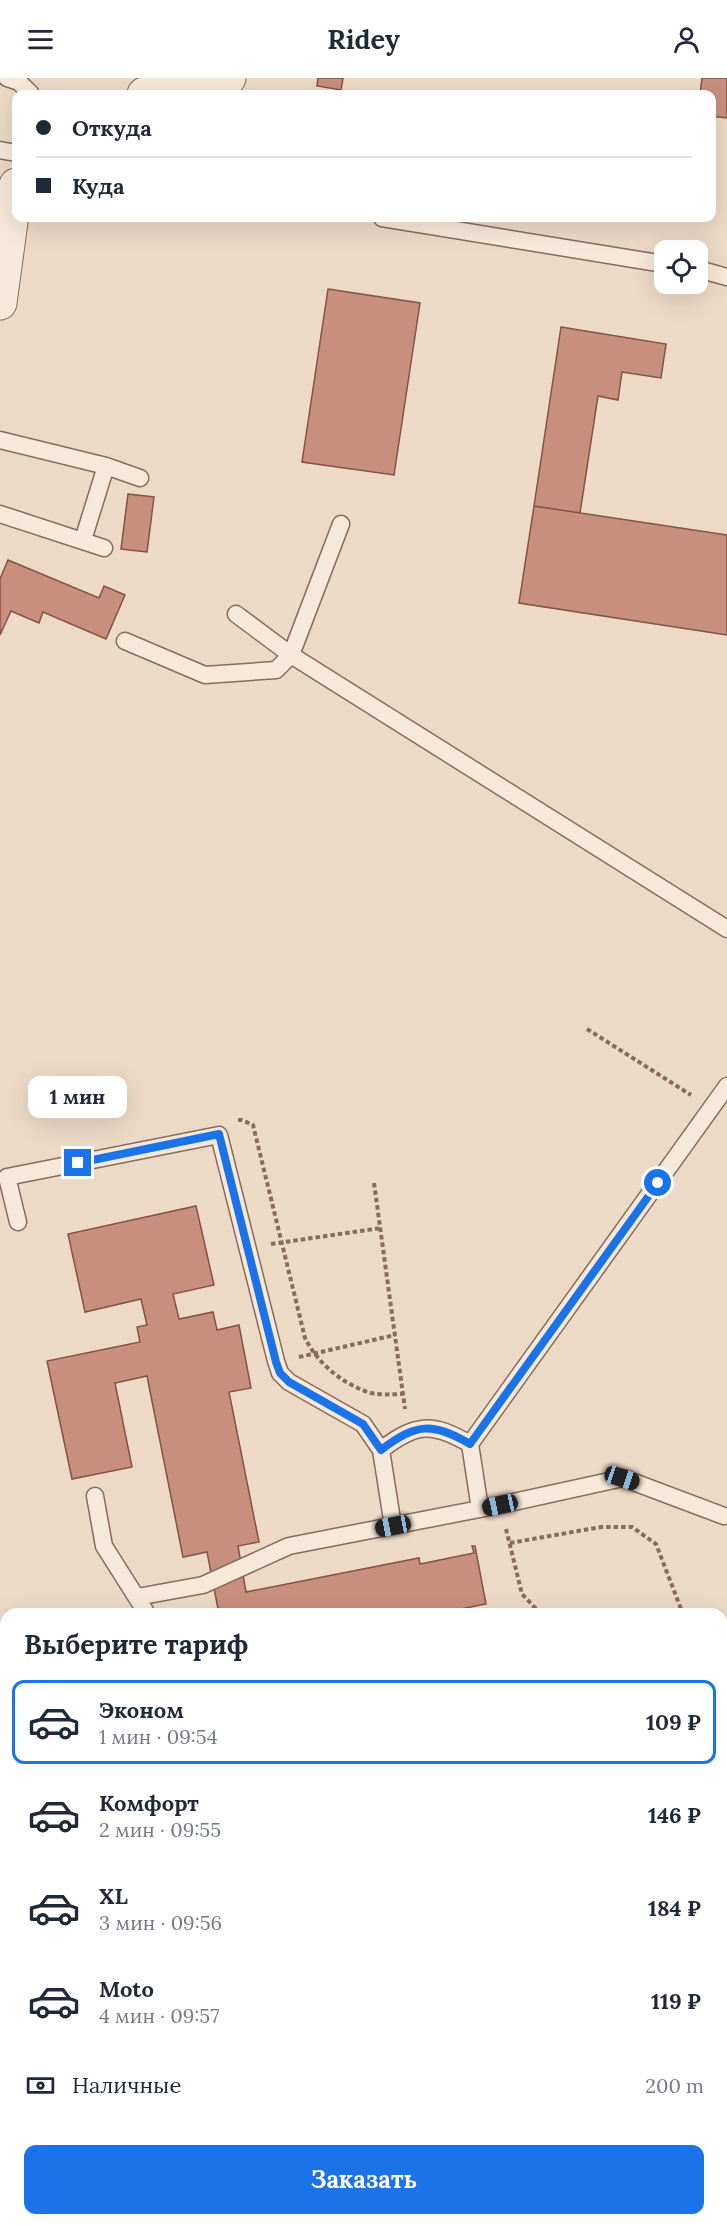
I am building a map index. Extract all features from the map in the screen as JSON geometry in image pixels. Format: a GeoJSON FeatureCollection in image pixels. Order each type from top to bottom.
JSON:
{"type":"FeatureCollection","features":[{"type":"Feature","properties":{"kind":"street"},"geometry":{"type":"LineString","coordinates":[[170,90],[223,82],[229,78]]}},
{"type":"Feature","properties":{"kind":"street"},"geometry":{"type":"LineString","coordinates":[[0,303],[12,214]]}},
{"type":"Feature","properties":{"kind":"lane"},"geometry":{"type":"LineString","coordinates":[[7,78],[19,82],[27,90]]}},
{"type":"Feature","properties":{"kind":"lane"},"geometry":{"type":"LineString","coordinates":[[407,222],[654,262]]}},
{"type":"Feature","properties":{"kind":"lane"},"geometry":{"type":"LineString","coordinates":[[708,272],[727,277]]}},
{"type":"Feature","properties":{"kind":"lane"},"geometry":{"type":"LineString","coordinates":[[0,440],[106,466],[140,478]]}},
{"type":"Feature","properties":{"kind":"lane"},"geometry":{"type":"LineString","coordinates":[[82,540],[106,466]]}},
{"type":"Feature","properties":{"kind":"lane"},"geometry":{"type":"LineString","coordinates":[[0,513],[105,548]]}},
{"type":"Feature","properties":{"kind":"lane"},"geometry":{"type":"LineString","coordinates":[[125,641],[205,675],[276,670],[291,655],[341,524]]}},
{"type":"Feature","properties":{"kind":"lane"},"geometry":{"type":"LineString","coordinates":[[236,614],[291,655],[727,929]]}},
{"type":"Feature","properties":{"kind":"lane"},"geometry":{"type":"LineString","coordinates":[[480,1509],[470,1444],[727,1086]]}},
{"type":"Feature","properties":{"kind":"lane"},"geometry":{"type":"LineString","coordinates":[[18,1222],[7,1177],[219,1134],[280,1373],[289,1382],[363,1424],[381,1450],[393,1526]]}},
{"type":"Feature","properties":{"kind":"lane"},"geometry":{"type":"LineString","coordinates":[[381,1450],[402,1434],[424,1428],[448,1432],[470,1444]]}},
{"type":"Feature","properties":{"kind":"lane"},"geometry":{"type":"LineString","coordinates":[[136,1597],[203,1586],[289,1546],[480,1509],[622,1478],[724,1516]]}},
{"type":"Feature","properties":{"kind":"lane"},"geometry":{"type":"LineString","coordinates":[[95,1496],[104,1546],[143,1608]]}},
{"type":"Feature","properties":{"kind":"path"},"geometry":{"type":"LineString","coordinates":[[587,1029],[711,1108]]}},
{"type":"Feature","properties":{"kind":"path"},"geometry":{"type":"LineString","coordinates":[[219,1134],[230,1122],[242,1120],[253,1125],[305,1338],[313,1354],[337,1376],[366,1392],[403,1394]]}},
{"type":"Feature","properties":{"kind":"path"},"geometry":{"type":"LineString","coordinates":[[375,1183],[408,1432]]}},
{"type":"Feature","properties":{"kind":"path"},"geometry":{"type":"LineString","coordinates":[[247,1248],[381,1228]]}},
{"type":"Feature","properties":{"kind":"path"},"geometry":{"type":"LineString","coordinates":[[276,1362],[395,1335]]}},
{"type":"Feature","properties":{"kind":"path"},"geometry":{"type":"LineString","coordinates":[[535,1608],[522,1594],[510,1543],[601,1527],[632,1527],[656,1544],[681,1608]]}},
{"type":"Feature","properties":{"kind":"building"},"geometry":{"type":"Polygon","coordinates":[[[318,78],[343,78],[341,90],[317,86],[318,78]]]}},
{"type":"Feature","properties":{"kind":"building"},"geometry":{"type":"Polygon","coordinates":[[[702,78],[727,78],[727,118],[716,117],[716,90],[700,90],[702,78]]]}},
{"type":"Feature","properties":{"kind":"building"},"geometry":{"type":"Polygon","coordinates":[[[328,289],[420,303],[394,475],[302,462],[328,289]]]}},
{"type":"Feature","properties":{"kind":"building"},"geometry":{"type":"Polygon","coordinates":[[[561,327],[666,344],[661,378],[622,372],[618,400],[598,396],[580,513],[534,506],[561,327]]]}},
{"type":"Feature","properties":{"kind":"building"},"geometry":{"type":"Polygon","coordinates":[[[128,494],[154,497],[147,552],[121,549],[128,494]]]}},
{"type":"Feature","properties":{"kind":"building"},"geometry":{"type":"Polygon","coordinates":[[[534,506],[727,535],[727,635],[519,603],[534,506]]]}},
{"type":"Feature","properties":{"kind":"building"},"geometry":{"type":"Polygon","coordinates":[[[8,560],[99,598],[104,586],[125,595],[106,639],[43,612],[39,623],[11,611],[0,635],[0,579],[8,560]]]}},
{"type":"Feature","properties":{"kind":"building"},"geometry":{"type":"Polygon","coordinates":[[[196,1206],[214,1285],[173,1294],[179,1319],[213,1312],[217,1330],[239,1325],[251,1388],[229,1392],[259,1542],[238,1546],[246,1592],[419,1558],[420,1564],[474,1553],[472,1546],[475,1546],[486,1604],[466,1608],[218,1608],[207,1552],[183,1557],[147,1376],[115,1383],[132,1467],[72,1479],[47,1361],[140,1342],[137,1327],[147,1325],[141,1299],[85,1312],[68,1234],[196,1206]]]}},
{"type":"Feature","properties":{"kind":"route"},"geometry":{"type":"LineString","coordinates":[[78,1163],[219,1134],[280,1373],[289,1382],[363,1424],[381,1450],[402,1434],[424,1428],[448,1432],[470,1444],[658,1183]]}}]}
